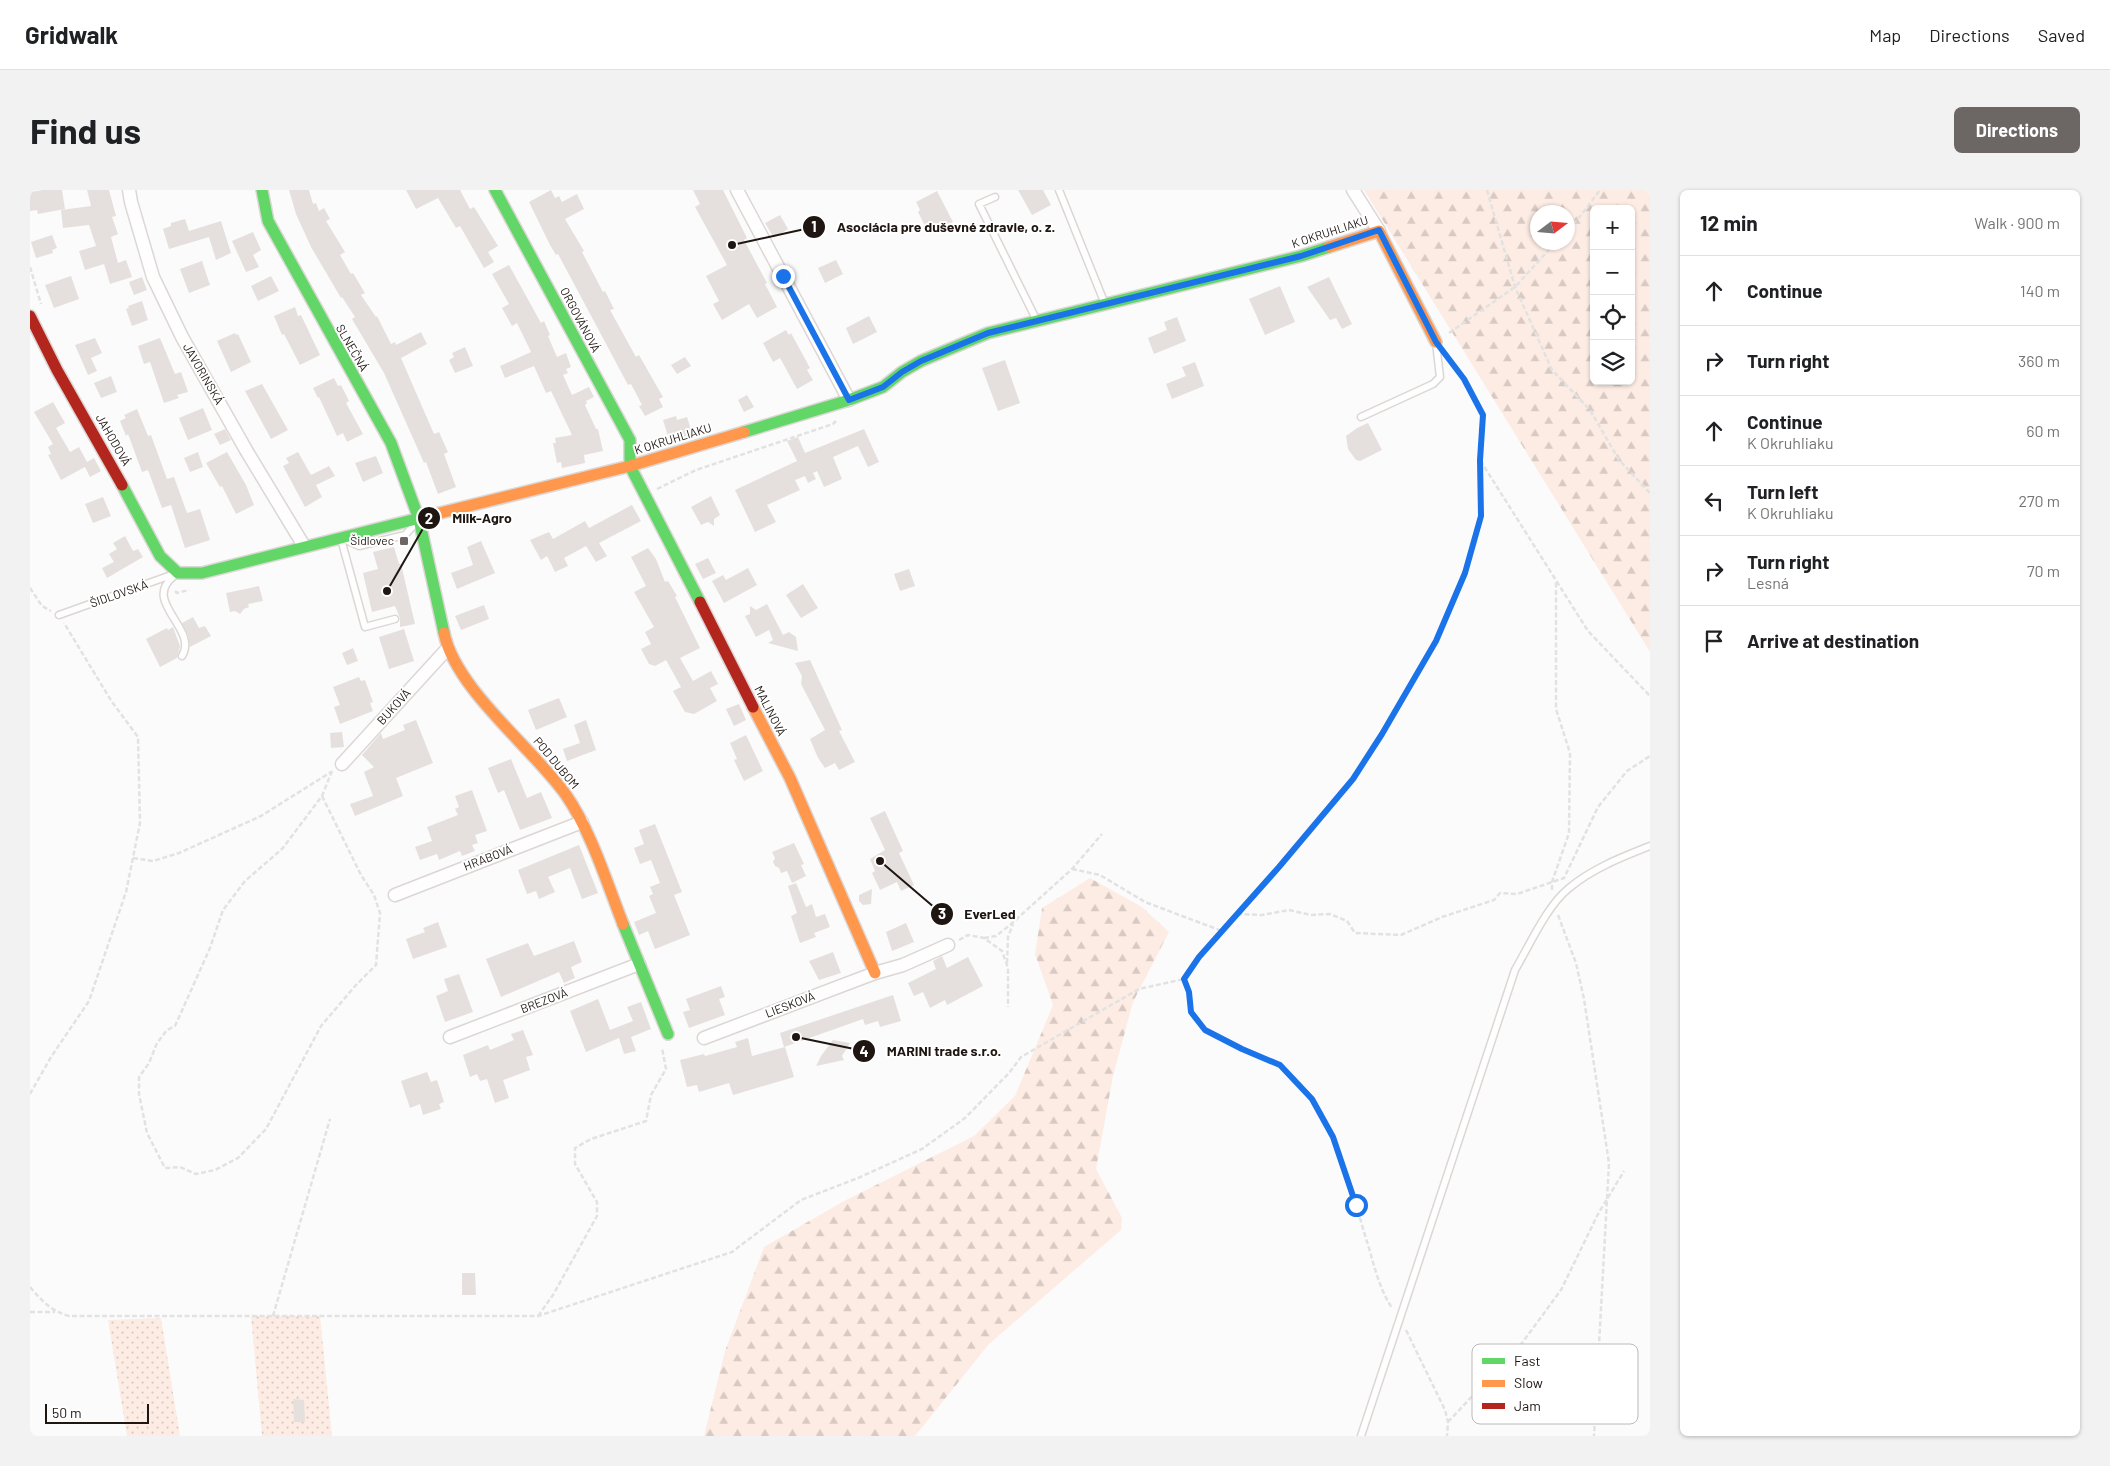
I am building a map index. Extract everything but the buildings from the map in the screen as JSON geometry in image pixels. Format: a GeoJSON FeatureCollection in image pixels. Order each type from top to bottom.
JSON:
{"type":"FeatureCollection","features":[{"type":"Feature","properties":{"kind":"street","name":"JAVORINSKÁ"},"geometry":{"type":"LineString","coordinates":[[129,190],[153,277],[182,337],[246,450],[304,546]]}},
{"type":"Feature","properties":{"kind":"street","name":"SLNEČNÁ"},"geometry":{"type":"LineString","coordinates":[[262,190],[268,221],[391,443],[419,519]]}},
{"type":"Feature","properties":{"kind":"street","name":"ORGOVÁNOVÁ"},"geometry":{"type":"LineString","coordinates":[[495,190],[630,440],[630,466]]}},
{"type":"Feature","properties":{"kind":"street"},"geometry":{"type":"LineString","coordinates":[[737,190],[842,402]]}},
{"type":"Feature","properties":{"kind":"street"},"geometry":{"type":"LineString","coordinates":[[1353,190],[1379,230]]}},
{"type":"Feature","properties":{"kind":"street","name":"K OKRUHLIAKU"},"geometry":{"type":"LineString","coordinates":[[304,546],[630,466],[842,402],[883,387],[902,372],[921,361],[988,333],[1301,256],[1379,230],[1436,342]]}},
{"type":"Feature","properties":{"kind":"street","name":"JAHODOVÁ"},"geometry":{"type":"LineString","coordinates":[[30,316],[56,370],[136,509],[160,556],[178,573]]}},
{"type":"Feature","properties":{"kind":"street","name":"MALINOVÁ"},"geometry":{"type":"LineString","coordinates":[[630,466],[790,778],[875,973]]}},
{"type":"Feature","properties":{"kind":"street","name":"POD DUBOM"},"geometry":{"type":"LineString","coordinates":[[419,519],[447,650],[474,690],[566,795],[582,822],[668,1034]]}},
{"type":"Feature","properties":{"kind":"street"},"geometry":{"type":"LineString","coordinates":[[178,573],[202,573],[304,546]]}},
{"type":"Feature","properties":{"kind":"street","name":"BUKOVÁ"},"geometry":{"type":"LineString","coordinates":[[337,768],[447,650]]}},
{"type":"Feature","properties":{"kind":"street","name":"HRABOVÁ"},"geometry":{"type":"LineString","coordinates":[[395,895],[582,822]]}},
{"type":"Feature","properties":{"kind":"street","name":"LIESKOVÁ"},"geometry":{"type":"LineString","coordinates":[[704,1038],[875,973],[903,965],[948,945]]}},
{"type":"Feature","properties":{"kind":"street","name":"BREZOVÁ"},"geometry":{"type":"LineString","coordinates":[[450,1037],[639,964]]}},
{"type":"Feature","properties":{"kind":"lane"},"geometry":{"type":"LineString","coordinates":[[1059,190],[1106,305]]}},
{"type":"Feature","properties":{"kind":"lane"},"geometry":{"type":"LineString","coordinates":[[995,196],[979,204],[1036,320]]}},
{"type":"Feature","properties":{"kind":"lane","name":"K OKRUHLIAKU"},"geometry":{"type":"LineString","coordinates":[[1361,417],[1433,384],[1440,377],[1436,342]]}},
{"type":"Feature","properties":{"kind":"lane"},"geometry":{"type":"LineString","coordinates":[[340,538],[365,628],[395,619]]}},
{"type":"Feature","properties":{"kind":"lane"},"geometry":{"type":"LineString","coordinates":[[178,573],[168,581],[163,591],[166,604],[185,638],[186,644],[182,656]]}},
{"type":"Feature","properties":{"kind":"lane","name":"ŠIDLOVSKÁ"},"geometry":{"type":"LineString","coordinates":[[59,614],[178,573]]}},
{"type":"Feature","properties":{"kind":"lane"},"geometry":{"type":"LineString","coordinates":[[1361,1436],[1515,970],[1554,904],[1567,889],[1594,871],[1650,846]]}},
{"type":"Feature","properties":{"kind":"path"},"geometry":{"type":"LineString","coordinates":[[1487,190],[1515,287],[1552,370],[1590,410],[1619,460],[1650,493]]}},
{"type":"Feature","properties":{"kind":"path"},"geometry":{"type":"LineString","coordinates":[[1575,222],[1600,190]]}},
{"type":"Feature","properties":{"kind":"path"},"geometry":{"type":"LineString","coordinates":[[30,1312],[56,1312],[70,1316],[538,1316],[732,1252],[801,1200],[858,1178],[922,1149],[965,1118],[1009,1073],[1020,1057],[1139,990],[1184,979],[1199,957],[1353,779],[1382,734],[1436,641],[1465,573],[1481,516],[1480,460],[1483,415],[1464,379],[1436,342],[1515,287],[1549,250]]}},
{"type":"Feature","properties":{"kind":"path"},"geometry":{"type":"LineString","coordinates":[[645,495],[696,470],[833,424],[839,417],[842,402]]}},
{"type":"Feature","properties":{"kind":"path"},"geometry":{"type":"LineString","coordinates":[[1480,460],[1588,631],[1650,696]]}},
{"type":"Feature","properties":{"kind":"path"},"geometry":{"type":"LineString","coordinates":[[1556,582],[1556,709],[1570,753],[1569,833],[1552,882],[1554,904],[1576,963],[1584,999],[1609,1163],[1599,1344]]}},
{"type":"Feature","properties":{"kind":"path"},"geometry":{"type":"LineString","coordinates":[[30,588],[42,606],[59,614],[112,702],[138,737],[140,823],[126,892],[89,1001],[51,1057],[30,1094]]}},
{"type":"Feature","properties":{"kind":"path"},"geometry":{"type":"LineString","coordinates":[[1237,914],[1262,915],[1289,910],[1312,914],[1330,914],[1346,922],[1354,932],[1401,935],[1442,917],[1494,900],[1500,893],[1517,894],[1564,878],[1598,807],[1627,771],[1650,756]]}},
{"type":"Feature","properties":{"kind":"path"},"geometry":{"type":"LineString","coordinates":[[133,858],[153,861],[179,854],[261,816],[310,788],[337,768]]}},
{"type":"Feature","properties":{"kind":"path"},"geometry":{"type":"LineString","coordinates":[[322,796],[361,874],[374,894],[380,912],[376,965],[321,1026],[266,1129],[238,1158],[215,1170],[196,1174],[180,1167],[165,1168],[147,1133],[139,1094],[140,1077],[157,1043],[167,1030],[175,1026],[210,948],[223,910],[245,881],[282,849],[322,796],[337,768]]}},
{"type":"Feature","properties":{"kind":"path"},"geometry":{"type":"LineString","coordinates":[[948,945],[968,936],[984,938],[996,936],[1072,869],[1102,834]]}},
{"type":"Feature","properties":{"kind":"path"},"geometry":{"type":"LineString","coordinates":[[1072,869],[1100,875],[1145,902],[1222,931]]}},
{"type":"Feature","properties":{"kind":"path"},"geometry":{"type":"LineString","coordinates":[[1008,1007],[1008,937],[1013,922]]}},
{"type":"Feature","properties":{"kind":"path"},"geometry":{"type":"LineString","coordinates":[[984,938],[1002,951],[1007,964]]}},
{"type":"Feature","properties":{"kind":"path"},"geometry":{"type":"LineString","coordinates":[[1184,979],[1189,992],[1191,1012],[1205,1030],[1242,1049],[1280,1065],[1312,1099],[1333,1137],[1356,1205],[1382,1293],[1411,1337],[1445,1410],[1448,1422],[1447,1436]]}},
{"type":"Feature","properties":{"kind":"path"},"geometry":{"type":"LineString","coordinates":[[538,1316],[553,1295],[597,1216],[597,1202],[575,1164],[575,1148],[591,1139],[646,1121],[651,1095],[666,1069],[661,1042],[668,1034]]}},
{"type":"Feature","properties":{"kind":"path"},"geometry":{"type":"LineString","coordinates":[[272,1316],[330,1119]]}},
{"type":"Feature","properties":{"kind":"path"},"geometry":{"type":"LineString","coordinates":[[1521,1344],[1561,1290],[1607,1200],[1624,1172]]}},
{"type":"Feature","properties":{"kind":"path"},"geometry":{"type":"LineString","coordinates":[[30,1287],[44,1304],[56,1312]]}},
{"type":"Feature","properties":{"kind":"path"},"geometry":{"type":"LineString","coordinates":[[1448,1422],[1472,1396]]}},
{"type":"Feature","properties":{"kind":"green space"},"geometry":{"type":"Polygon","coordinates":[[[1364,190],[1650,190],[1650,652],[1364,190]]]}},
{"type":"Feature","properties":{"kind":"green space"},"geometry":{"type":"Polygon","coordinates":[[[1090,878],[1142,907],[1169,932],[1133,1002],[1113,1076],[1096,1169],[1122,1218],[1121,1230],[989,1344],[915,1436],[704,1436],[725,1351],[764,1247],[844,1201],[974,1136],[1015,1096],[1053,1005],[1035,954],[1042,908],[1090,878]]]}},
{"type":"Feature","properties":{"kind":"green space"},"geometry":{"type":"Polygon","coordinates":[[[251,1316],[320,1316],[332,1436],[262,1436],[251,1316]]]}},
{"type":"Feature","properties":{"kind":"green space"},"geometry":{"type":"Polygon","coordinates":[[[161,1318],[180,1436],[127,1436],[108,1320],[161,1318]]]}},
{"type":"Feature","properties":{"kind":"traffic: fast"},"geometry":{"type":"LineString","coordinates":[[262,190],[268,221],[391,443],[419,519],[444,633]]}},
{"type":"Feature","properties":{"kind":"traffic: fast"},"geometry":{"type":"LineString","coordinates":[[495,190],[630,440],[630,466],[700,602]]}},
{"type":"Feature","properties":{"kind":"traffic: fast"},"geometry":{"type":"LineString","coordinates":[[744,432],[849,400],[883,387],[902,372],[921,361],[988,333],[1301,256],[1329,247]]}},
{"type":"Feature","properties":{"kind":"traffic: fast"},"geometry":{"type":"LineString","coordinates":[[122,485],[160,556],[178,573],[202,573],[424,517]]}},
{"type":"Feature","properties":{"kind":"traffic: fast"},"geometry":{"type":"LineString","coordinates":[[623,924],[668,1034]]}},
{"type":"Feature","properties":{"kind":"traffic: slow"},"geometry":{"type":"LineString","coordinates":[[1329,247],[1379,231],[1436,342]]}},
{"type":"Feature","properties":{"kind":"traffic: slow"},"geometry":{"type":"LineString","coordinates":[[424,517],[630,466],[744,432]]}},
{"type":"Feature","properties":{"kind":"traffic: slow"},"geometry":{"type":"LineString","coordinates":[[444,633],[451,654],[463,676],[497,718],[552,777],[575,809],[598,858],[623,924]]}},
{"type":"Feature","properties":{"kind":"traffic: slow"},"geometry":{"type":"LineString","coordinates":[[753,707],[790,778],[875,973]]}},
{"type":"Feature","properties":{"kind":"traffic: jam"},"geometry":{"type":"LineString","coordinates":[[30,316],[57,370],[122,485]]}},
{"type":"Feature","properties":{"kind":"traffic: jam"},"geometry":{"type":"LineString","coordinates":[[700,602],[753,707]]}},
{"type":"Feature","properties":{"kind":"place","name":"Asociácia pre duševné zdravie, o. z."},"geometry":{"type":"Point","coordinates":[732,245]}},
{"type":"Feature","properties":{"kind":"place","name":"Šidlovec"},"geometry":{"type":"Point","coordinates":[404,541]}},
{"type":"Feature","properties":{"kind":"place","name":"Milk-Agro"},"geometry":{"type":"Point","coordinates":[387,591]}},
{"type":"Feature","properties":{"kind":"place","name":"EverLed"},"geometry":{"type":"Point","coordinates":[880,861]}},
{"type":"Feature","properties":{"kind":"place","name":"MARINI trade s.r.o."},"geometry":{"type":"Point","coordinates":[796,1037]}},
{"type":"Feature","properties":{"kind":"route"},"geometry":{"type":"LineString","coordinates":[[783,276],[849,400],[883,387],[902,372],[921,361],[988,333],[1301,256],[1379,230],[1436,342],[1464,379],[1483,415],[1480,460],[1481,516],[1465,573],[1436,641],[1382,734],[1353,779],[1279,867],[1199,957],[1184,979],[1189,992],[1191,1012],[1205,1030],[1242,1049],[1280,1065],[1312,1099],[1333,1137],[1356,1205]]}}]}
